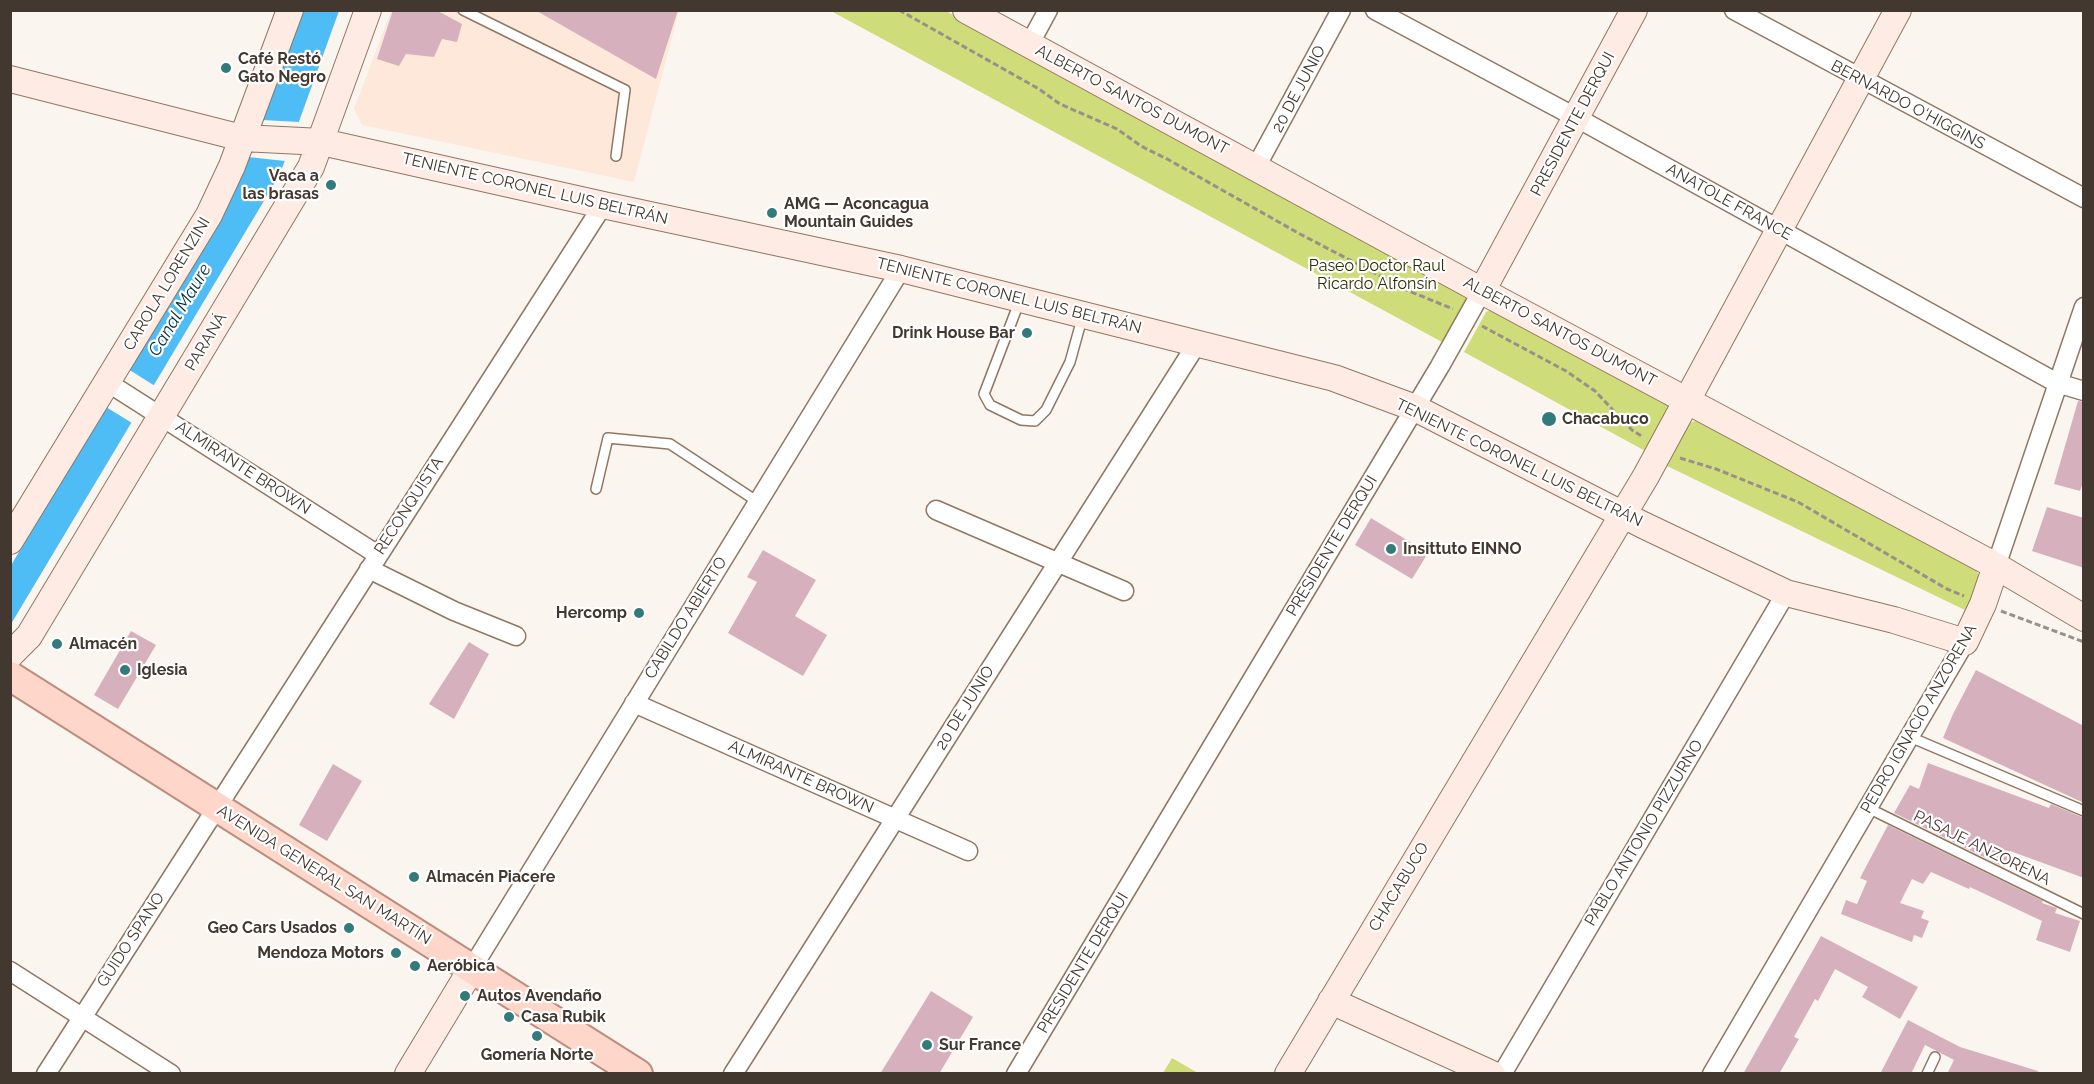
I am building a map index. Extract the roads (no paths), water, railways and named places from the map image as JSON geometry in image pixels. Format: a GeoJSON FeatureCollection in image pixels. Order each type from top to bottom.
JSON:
{"type":"FeatureCollection","features":[{"type":"Feature","properties":{"kind":"main road","name":"AVENIDA GENERAL SAN MARTÍN"},"geometry":{"type":"LineString","coordinates":[[10,676],[638,1074]]}},
{"type":"Feature","properties":{"kind":"street","name":"CAROLA LORENZINI"},"geometry":{"type":"LineString","coordinates":[[10,541],[112,385],[209,215],[248,139],[290,10]]}},
{"type":"Feature","properties":{"kind":"street","name":"PARANÁ"},"geometry":{"type":"LineString","coordinates":[[10,655],[29,636],[152,410],[311,167],[322,142],[368,10]]}},
{"type":"Feature","properties":{"kind":"street","name":"ALBERTO SANTOS DUMONT"},"geometry":{"type":"LineString","coordinates":[[966,10],[1482,291],[1996,566]]}},
{"type":"Feature","properties":{"kind":"street"},"geometry":{"type":"LineString","coordinates":[[1029,45],[1048,10]]}},
{"type":"Feature","properties":{"kind":"street","name":"20 DE JUNIO"},"geometry":{"type":"LineString","coordinates":[[1256,167],[1341,10]]}},
{"type":"Feature","properties":{"kind":"street","name":"ANATOLE FRANCE"},"geometry":{"type":"LineString","coordinates":[[1375,10],[1577,118],[2057,383],[2084,391]]}},
{"type":"Feature","properties":{"kind":"street","name":"PRESIDENTE DERQUI"},"geometry":{"type":"LineString","coordinates":[[1016,1074],[1415,408],[1482,291],[1634,10]]}},
{"type":"Feature","properties":{"kind":"street","name":"BERNARDO O'HIGGINS"},"geometry":{"type":"LineString","coordinates":[[1734,10],[2084,198]]}},
{"type":"Feature","properties":{"kind":"street","name":"CHACABUCO"},"geometry":{"type":"LineString","coordinates":[[1288,1074],[1662,448],[1898,10]]}},
{"type":"Feature","properties":{"kind":"street","name":"TENIENTE CORONEL LUIS BELTRÁN"},"geometry":{"type":"LineString","coordinates":[[10,79],[248,139],[322,142],[901,269],[1334,378],[1415,408],[1623,515],[1786,593],[1894,620],[1965,642]]}},
{"type":"Feature","properties":{"kind":"street","name":"RECONQUISTA"},"geometry":{"type":"LineString","coordinates":[[216,807],[603,205]]}},
{"type":"Feature","properties":{"kind":"street","name":"CABILDO ABIERTO"},"geometry":{"type":"LineString","coordinates":[[472,968],[901,269]]}},
{"type":"Feature","properties":{"kind":"street","name":"PEDRO IGNACIO ANZORENA"},"geometry":{"type":"LineString","coordinates":[[1712,1074],[1965,642],[1983,604],[2084,306]]}},
{"type":"Feature","properties":{"kind":"street","name":"20 DE JUNIO"},"geometry":{"type":"LineString","coordinates":[[733,1074],[1198,342]]}},
{"type":"Feature","properties":{"kind":"street","name":"ALMIRANTE BROWN"},"geometry":{"type":"LineString","coordinates":[[112,385],[374,562],[454,611],[516,636]]}},
{"type":"Feature","properties":{"kind":"street"},"geometry":{"type":"LineString","coordinates":[[936,510],[1124,591]]}},
{"type":"Feature","properties":{"kind":"street"},"geometry":{"type":"LineString","coordinates":[[1996,566],[2084,618]]}},
{"type":"Feature","properties":{"kind":"street","name":"PABLO ANTONIO PIZZURNO"},"geometry":{"type":"LineString","coordinates":[[1502,1074],[1786,593]]}},
{"type":"Feature","properties":{"kind":"street","name":"ALMIRANTE BROWN"},"geometry":{"type":"LineString","coordinates":[[634,703],[969,851]]}},
{"type":"Feature","properties":{"kind":"street","name":"GUIDO SPANO"},"geometry":{"type":"LineString","coordinates":[[46,1074],[216,807]]}},
{"type":"Feature","properties":{"kind":"street"},"geometry":{"type":"LineString","coordinates":[[408,1074],[472,968]]}},
{"type":"Feature","properties":{"kind":"street"},"geometry":{"type":"LineString","coordinates":[[10,971],[171,1074]]}},
{"type":"Feature","properties":{"kind":"street"},"geometry":{"type":"LineString","coordinates":[[1331,1001],[1492,1074]]}},
{"type":"Feature","properties":{"kind":"lane"},"geometry":{"type":"LineString","coordinates":[[463,10],[625,90],[616,156]]}},
{"type":"Feature","properties":{"kind":"lane"},"geometry":{"type":"LineString","coordinates":[[1020,300],[984,394],[990,405],[1021,420],[1035,421],[1046,410],[1070,363],[1083,315]]}},
{"type":"Feature","properties":{"kind":"lane"},"geometry":{"type":"LineString","coordinates":[[596,489],[608,438],[670,444],[758,502]]}},
{"type":"Feature","properties":{"kind":"lane"},"geometry":{"type":"LineString","coordinates":[[1910,737],[2084,811]]}},
{"type":"Feature","properties":{"kind":"lane","name":"PASAJE ANZORENA"},"geometry":{"type":"LineString","coordinates":[[1868,808],[2084,914]]}},
{"type":"Feature","properties":{"kind":"lane"},"geometry":{"type":"LineString","coordinates":[[1926,1074],[1935,1057]]}},
{"type":"Feature","properties":{"kind":"water","name":"Canal Maure"},"geometry":{"type":"Polygon","coordinates":[[[301,11],[339,11],[280,174],[11,624],[10,567],[128,369],[301,11]]]}},
{"type":"Feature","properties":{"kind":"place","name":"Café Restó Gato Negro"},"geometry":{"type":"Point","coordinates":[226,68]}},
{"type":"Feature","properties":{"kind":"place","name":"Vaca a las brasas"},"geometry":{"type":"Point","coordinates":[331,185]}},
{"type":"Feature","properties":{"kind":"place","name":"AMG — Aconcagua Mountain Guides"},"geometry":{"type":"Point","coordinates":[772,213]}},
{"type":"Feature","properties":{"kind":"place","name":"Drink House Bar"},"geometry":{"type":"Point","coordinates":[1027,333]}},
{"type":"Feature","properties":{"kind":"place","name":"Chacabuco"},"geometry":{"type":"Point","coordinates":[1549,419]}},
{"type":"Feature","properties":{"kind":"place","name":"Insittuto EINNO"},"geometry":{"type":"Point","coordinates":[1391,549]}},
{"type":"Feature","properties":{"kind":"place","name":"Hercomp"},"geometry":{"type":"Point","coordinates":[639,613]}},
{"type":"Feature","properties":{"kind":"place","name":"Almacén"},"geometry":{"type":"Point","coordinates":[57,644]}},
{"type":"Feature","properties":{"kind":"place","name":"Iglesia"},"geometry":{"type":"Point","coordinates":[125,670]}},
{"type":"Feature","properties":{"kind":"place","name":"Almacén Piacere"},"geometry":{"type":"Point","coordinates":[414,877]}},
{"type":"Feature","properties":{"kind":"place","name":"Geo Cars Usados"},"geometry":{"type":"Point","coordinates":[349,928]}},
{"type":"Feature","properties":{"kind":"place","name":"Mendoza Motors"},"geometry":{"type":"Point","coordinates":[396,953]}},
{"type":"Feature","properties":{"kind":"place","name":"Aeróbica"},"geometry":{"type":"Point","coordinates":[415,966]}},
{"type":"Feature","properties":{"kind":"place","name":"Autos Avendaño"},"geometry":{"type":"Point","coordinates":[465,996]}},
{"type":"Feature","properties":{"kind":"place","name":"Casa Rubik"},"geometry":{"type":"Point","coordinates":[509,1017]}},
{"type":"Feature","properties":{"kind":"place","name":"Gomería Norte"},"geometry":{"type":"Point","coordinates":[537,1036]}},
{"type":"Feature","properties":{"kind":"place","name":"Sur France"},"geometry":{"type":"Point","coordinates":[927,1045]}},
{"type":"Feature","properties":{"kind":"park label","name":"Paseo Doctor Raul Ricardo Alfonsín"},"geometry":{"type":"Point","coordinates":[1377,275]}}]}
